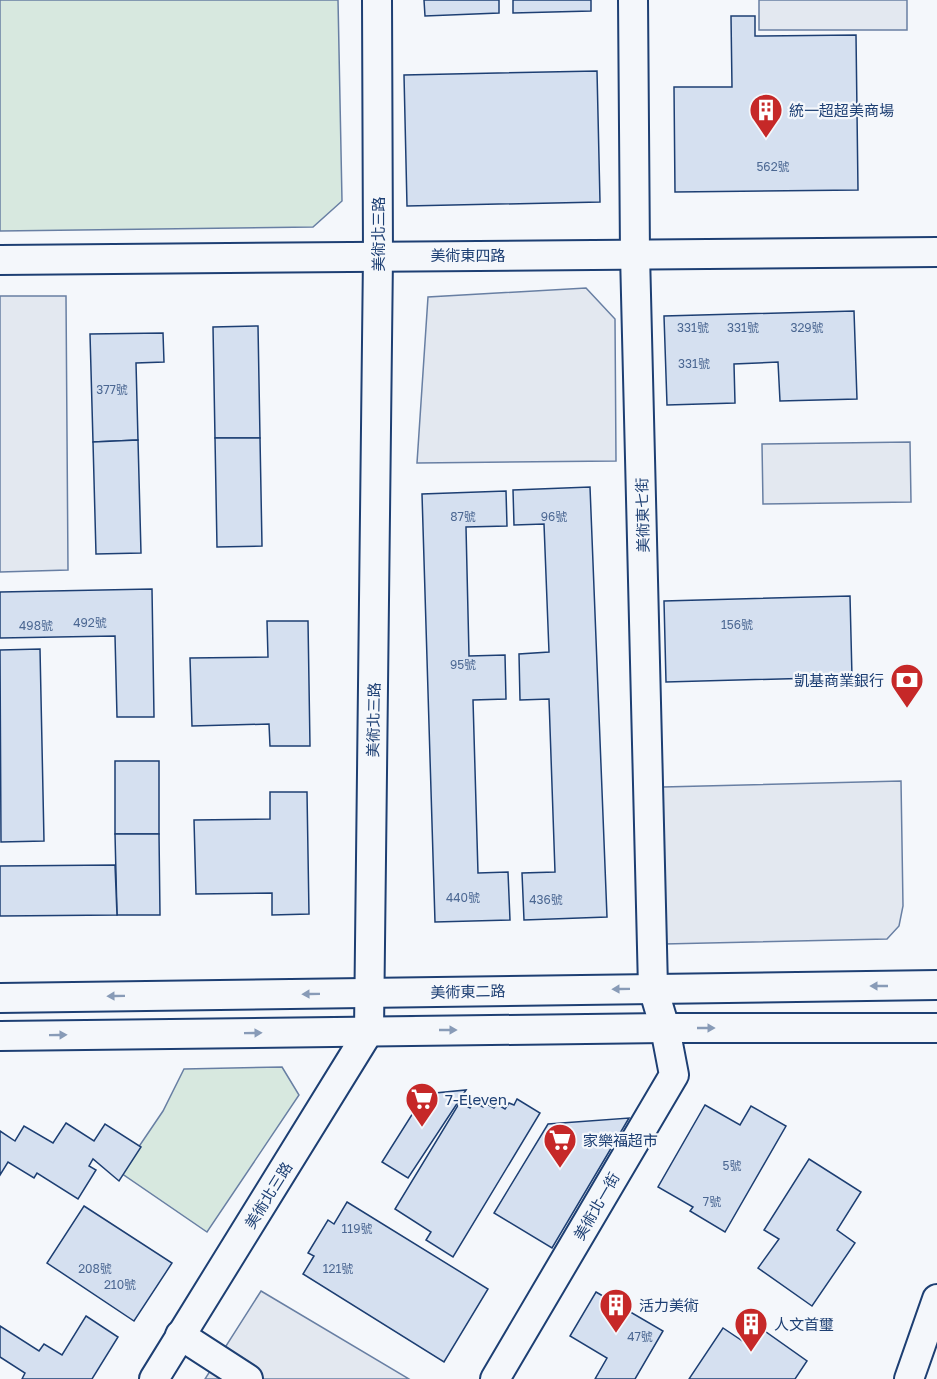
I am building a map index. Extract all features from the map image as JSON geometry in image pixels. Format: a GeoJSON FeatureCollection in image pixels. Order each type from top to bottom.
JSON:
{"type":"FeatureCollection","features":[{"type":"Feature","properties":{"kind":"street","name":"美術北三路"},"geometry":{"type":"LineString","coordinates":[[154,1379],[369,1031],[378,256],[377,0]]}},
{"type":"Feature","properties":{"kind":"street","name":"美術東七街"},"geometry":{"type":"LineString","coordinates":[[633,0],[635,254],[653,988],[665,1028]]}},
{"type":"Feature","properties":{"kind":"street","name":"美術東四路"},"geometry":{"type":"LineString","coordinates":[[0,260],[937,252]]}},
{"type":"Feature","properties":{"kind":"street","name":"美術東二路"},"geometry":{"type":"LineString","coordinates":[[0,998],[937,985]]}},
{"type":"Feature","properties":{"kind":"street"},"geometry":{"type":"LineString","coordinates":[[0,1036],[665,1028],[937,1028]]}},
{"type":"Feature","properties":{"kind":"street","name":"美術北一街"},"geometry":{"type":"LineString","coordinates":[[495,1379],[674,1075],[665,1028]]}},
{"type":"Feature","properties":{"kind":"street"},"geometry":{"type":"LineString","coordinates":[[909,1379],[937,1299]]}},
{"type":"Feature","properties":{"kind":"street"},"geometry":{"type":"LineString","coordinates":[[180,1335],[248,1379]]}},
{"type":"Feature","properties":{"kind":"shaded area"},"geometry":{"type":"Polygon","coordinates":[[[0,0],[338,0],[342,201],[313,227],[0,231],[0,0]]]}},
{"type":"Feature","properties":{"kind":"shaded area"},"geometry":{"type":"Polygon","coordinates":[[[759,0],[907,0],[907,30],[759,30],[759,0]]]}},
{"type":"Feature","properties":{"kind":"shaded area"},"geometry":{"type":"Polygon","coordinates":[[[586,288],[615,319],[616,461],[417,463],[428,297],[586,288]]]}},
{"type":"Feature","properties":{"kind":"shaded area"},"geometry":{"type":"Polygon","coordinates":[[[0,296],[66,296],[68,570],[0,572],[0,296]]]}},
{"type":"Feature","properties":{"kind":"shaded area"},"geometry":{"type":"Polygon","coordinates":[[[910,442],[911,502],[763,504],[762,444],[910,442]]]}},
{"type":"Feature","properties":{"kind":"shaded area"},"geometry":{"type":"Polygon","coordinates":[[[901,781],[903,906],[899,926],[887,939],[664,944],[663,787],[901,781]]]}},
{"type":"Feature","properties":{"kind":"shaded area"},"geometry":{"type":"Polygon","coordinates":[[[282,1067],[299,1095],[207,1232],[121,1173],[163,1111],[184,1069],[282,1067]]]}},
{"type":"Feature","properties":{"kind":"shaded area"},"geometry":{"type":"Polygon","coordinates":[[[261,1291],[409,1379],[205,1379],[261,1291]]]}},
{"type":"Feature","properties":{"kind":"building"},"geometry":{"type":"Polygon","coordinates":[[[424,0],[499,0],[499,13],[425,16],[424,0]]]}},
{"type":"Feature","properties":{"kind":"building"},"geometry":{"type":"Polygon","coordinates":[[[513,0],[591,0],[591,11],[513,13],[513,0]]]}},
{"type":"Feature","properties":{"kind":"building","name":"統一超超美商場"},"geometry":{"type":"Polygon","coordinates":[[[731,16],[755,16],[755,36],[856,35],[858,190],[675,192],[674,87],[732,87],[731,16]]]}},
{"type":"Feature","properties":{"kind":"building"},"geometry":{"type":"Polygon","coordinates":[[[597,71],[600,202],[407,206],[404,75],[597,71]]]}},
{"type":"Feature","properties":{"kind":"building"},"geometry":{"type":"Polygon","coordinates":[[[854,311],[857,399],[780,401],[778,362],[734,364],[735,403],[667,405],[664,316],[854,311]]]}},
{"type":"Feature","properties":{"kind":"building"},"geometry":{"type":"Polygon","coordinates":[[[258,326],[260,438],[215,438],[213,327],[258,326]]]}},
{"type":"Feature","properties":{"kind":"building"},"geometry":{"type":"Polygon","coordinates":[[[163,333],[164,362],[136,363],[138,440],[93,442],[90,334],[163,333]]]}},
{"type":"Feature","properties":{"kind":"building"},"geometry":{"type":"Polygon","coordinates":[[[215,438],[260,438],[262,546],[217,547],[215,438]]]}},
{"type":"Feature","properties":{"kind":"building"},"geometry":{"type":"Polygon","coordinates":[[[138,440],[141,553],[96,554],[93,442],[138,440]]]}},
{"type":"Feature","properties":{"kind":"building"},"geometry":{"type":"Polygon","coordinates":[[[590,487],[607,917],[524,920],[522,873],[555,872],[549,699],[520,700],[519,654],[549,652],[544,524],[514,525],[513,490],[590,487]]]}},
{"type":"Feature","properties":{"kind":"building"},"geometry":{"type":"Polygon","coordinates":[[[506,491],[507,526],[466,527],[469,656],[505,655],[506,699],[473,700],[478,873],[508,872],[510,920],[435,922],[422,494],[506,491]]]}},
{"type":"Feature","properties":{"kind":"building"},"geometry":{"type":"Polygon","coordinates":[[[152,589],[154,717],[117,717],[115,636],[0,638],[0,592],[152,589]]]}},
{"type":"Feature","properties":{"kind":"building"},"geometry":{"type":"Polygon","coordinates":[[[850,596],[852,677],[666,682],[664,601],[850,596]]]}},
{"type":"Feature","properties":{"kind":"building"},"geometry":{"type":"Polygon","coordinates":[[[267,621],[308,621],[310,746],[270,746],[269,724],[192,726],[190,658],[268,657],[267,621]]]}},
{"type":"Feature","properties":{"kind":"building"},"geometry":{"type":"Polygon","coordinates":[[[40,649],[44,841],[1,842],[0,650],[40,649]]]}},
{"type":"Feature","properties":{"kind":"building"},"geometry":{"type":"Polygon","coordinates":[[[115,761],[159,761],[159,834],[115,834],[115,761]]]}},
{"type":"Feature","properties":{"kind":"building"},"geometry":{"type":"Polygon","coordinates":[[[270,792],[307,792],[309,914],[272,915],[272,893],[196,894],[194,820],[270,819],[270,792]]]}},
{"type":"Feature","properties":{"kind":"building"},"geometry":{"type":"Polygon","coordinates":[[[115,834],[159,834],[160,915],[117,915],[115,834]]]}},
{"type":"Feature","properties":{"kind":"building"},"geometry":{"type":"Polygon","coordinates":[[[115,865],[117,915],[0,916],[0,866],[115,865]]]}},
{"type":"Feature","properties":{"kind":"building","name":"7-Eleven"},"geometry":{"type":"Polygon","coordinates":[[[466,1090],[408,1178],[382,1162],[425,1094],[466,1090]]]}},
{"type":"Feature","properties":{"kind":"building"},"geometry":{"type":"Polygon","coordinates":[[[517,1099],[540,1113],[453,1257],[426,1240],[431,1232],[395,1209],[460,1102],[470,1108],[474,1102],[483,1107],[485,1103],[494,1108],[497,1104],[505,1109],[509,1103],[514,1105],[517,1099]]]}},
{"type":"Feature","properties":{"kind":"building"},"geometry":{"type":"Polygon","coordinates":[[[705,1105],[740,1125],[751,1106],[786,1126],[725,1232],[690,1211],[693,1207],[658,1187],[705,1105]]]}},
{"type":"Feature","properties":{"kind":"building","name":"家樂福超市"},"geometry":{"type":"Polygon","coordinates":[[[629,1118],[552,1248],[494,1213],[548,1124],[629,1118]]]}},
{"type":"Feature","properties":{"kind":"building"},"geometry":{"type":"Polygon","coordinates":[[[66,1123],[94,1141],[105,1124],[141,1147],[119,1181],[93,1159],[89,1166],[96,1170],[78,1199],[37,1173],[34,1178],[8,1162],[0,1175],[0,1131],[15,1141],[24,1126],[53,1143],[66,1123]]]}},
{"type":"Feature","properties":{"kind":"building"},"geometry":{"type":"Polygon","coordinates":[[[809,1159],[861,1192],[837,1230],[855,1243],[812,1306],[758,1268],[779,1239],[764,1230],[809,1159]]]}},
{"type":"Feature","properties":{"kind":"building"},"geometry":{"type":"Polygon","coordinates":[[[347,1202],[488,1289],[444,1362],[303,1274],[314,1256],[308,1253],[328,1220],[334,1224],[347,1202]]]}},
{"type":"Feature","properties":{"kind":"building"},"geometry":{"type":"Polygon","coordinates":[[[84,1206],[172,1263],[134,1321],[47,1263],[84,1206]]]}},
{"type":"Feature","properties":{"kind":"building","name":"活力美術"},"geometry":{"type":"Polygon","coordinates":[[[596,1292],[663,1331],[635,1379],[595,1379],[607,1358],[570,1336],[596,1292]]]}},
{"type":"Feature","properties":{"kind":"building"},"geometry":{"type":"Polygon","coordinates":[[[86,1316],[118,1337],[92,1379],[22,1379],[25,1373],[0,1357],[0,1326],[39,1351],[44,1344],[62,1355],[86,1316]]]}},
{"type":"Feature","properties":{"kind":"building","name":"人文首璽"},"geometry":{"type":"Polygon","coordinates":[[[759,1327],[807,1361],[795,1379],[689,1379],[723,1328],[747,1344],[759,1327]]]}},
{"type":"Feature","properties":{"kind":"place","name":"統一超超美商場"},"geometry":{"type":"Point","coordinates":[766,139]}},
{"type":"Feature","properties":{"kind":"place","name":"凱基商業銀行"},"geometry":{"type":"Point","coordinates":[907,709]}},
{"type":"Feature","properties":{"kind":"place","name":"7-Eleven"},"geometry":{"type":"Point","coordinates":[422,1128]}},
{"type":"Feature","properties":{"kind":"place","name":"家樂福超市"},"geometry":{"type":"Point","coordinates":[560,1169]}},
{"type":"Feature","properties":{"kind":"place","name":"活力美術"},"geometry":{"type":"Point","coordinates":[616,1334]}},
{"type":"Feature","properties":{"kind":"place","name":"人文首璽"},"geometry":{"type":"Point","coordinates":[751,1353]}}]}
